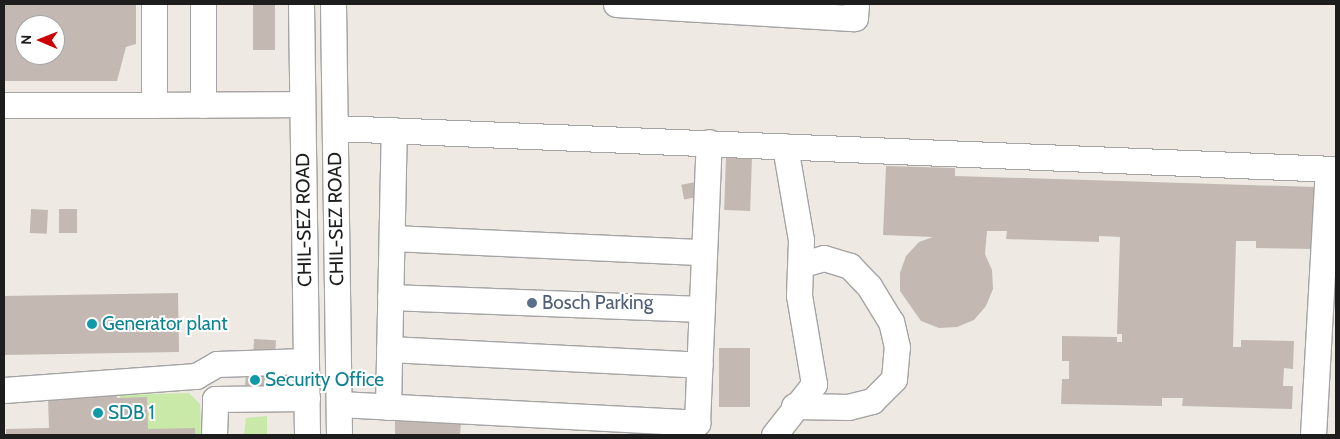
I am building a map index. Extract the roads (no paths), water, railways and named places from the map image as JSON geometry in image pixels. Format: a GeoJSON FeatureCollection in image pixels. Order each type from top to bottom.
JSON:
{"type":"FeatureCollection","features":[{"type":"Feature","properties":{"kind":"street"},"geometry":{"type":"LineString","coordinates":[[154,4],[154,105]]}},
{"type":"Feature","properties":{"kind":"street"},"geometry":{"type":"LineString","coordinates":[[203,4],[203,105]]}},
{"type":"Feature","properties":{"kind":"street","name":"CHIL-SEZ ROAD"},"geometry":{"type":"LineString","coordinates":[[300,4],[307,435]]}},
{"type":"Feature","properties":{"kind":"street","name":"CHIL-SEZ ROAD"},"geometry":{"type":"LineString","coordinates":[[333,4],[339,435]]}},
{"type":"Feature","properties":{"kind":"street"},"geometry":{"type":"LineString","coordinates":[[616,4],[855,18],[856,4]]}},
{"type":"Feature","properties":{"kind":"street"},"geometry":{"type":"LineString","coordinates":[[4,105],[302,104]]}},
{"type":"Feature","properties":{"kind":"street"},"geometry":{"type":"LineString","coordinates":[[335,128],[1332,169],[1313,435]]}},
{"type":"Feature","properties":{"kind":"street"},"geometry":{"type":"LineString","coordinates":[[388,407],[394,130]]}},
{"type":"Feature","properties":{"kind":"street"},"geometry":{"type":"LineString","coordinates":[[339,404],[698,423],[709,142]]}},
{"type":"Feature","properties":{"kind":"street"},"geometry":{"type":"LineString","coordinates":[[774,435],[794,406],[814,384],[799,295],[803,264],[785,146]]}},
{"type":"Feature","properties":{"kind":"street"},"geometry":{"type":"LineString","coordinates":[[392,238],[704,252]]}},
{"type":"Feature","properties":{"kind":"street"},"geometry":{"type":"LineString","coordinates":[[794,406],[848,408],[872,401],[894,379],[897,348],[891,322],[869,286],[850,266],[824,258],[803,264]]}},
{"type":"Feature","properties":{"kind":"street"},"geometry":{"type":"LineString","coordinates":[[390,297],[702,309]]}},
{"type":"Feature","properties":{"kind":"street"},"geometry":{"type":"LineString","coordinates":[[389,349],[700,365]]}},
{"type":"Feature","properties":{"kind":"street"},"geometry":{"type":"LineString","coordinates":[[4,390],[196,376],[218,364],[306,361]]}},
{"type":"Feature","properties":{"kind":"street"},"geometry":{"type":"LineString","coordinates":[[214,435],[218,364]]}},
{"type":"Feature","properties":{"kind":"street"},"geometry":{"type":"LineString","coordinates":[[215,399],[307,398]]}},
{"type":"Feature","properties":{"kind":"place","name":"Bosch Parking"},"geometry":{"type":"Point","coordinates":[532,303]}},
{"type":"Feature","properties":{"kind":"place","name":"Generator plant"},"geometry":{"type":"Point","coordinates":[92,324]}},
{"type":"Feature","properties":{"kind":"place","name":"Security Office"},"geometry":{"type":"Point","coordinates":[255,380]}},
{"type":"Feature","properties":{"kind":"place","name":"SDB 1"},"geometry":{"type":"Point","coordinates":[98,413]}}]}
